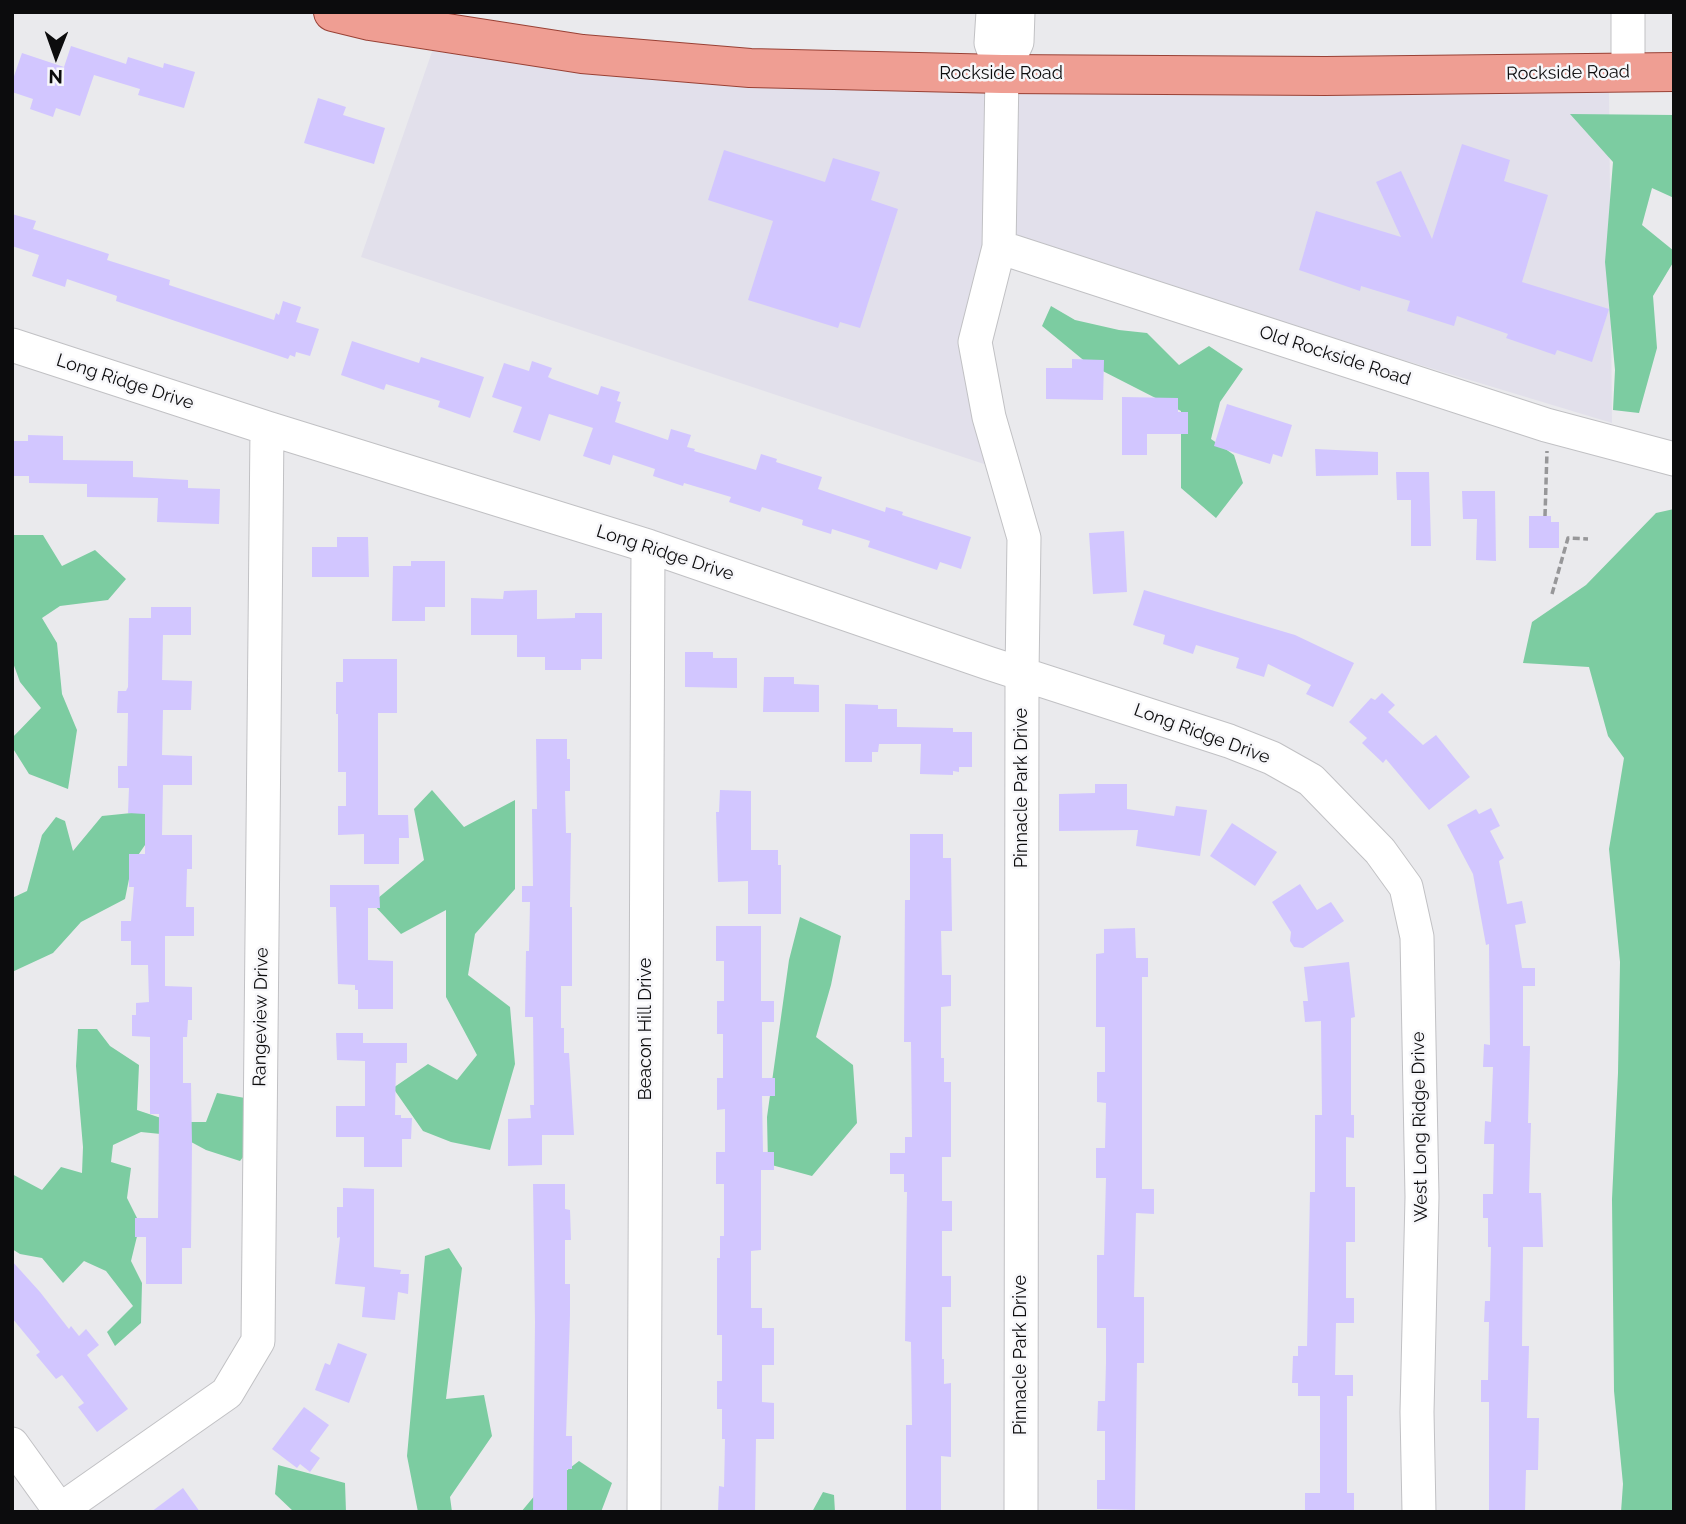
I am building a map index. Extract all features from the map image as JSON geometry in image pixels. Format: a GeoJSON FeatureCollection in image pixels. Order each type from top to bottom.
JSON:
{"type":"FeatureCollection","features":[{"type":"Feature","properties":{"kind":"main road","name":"Rockside Road"},"geometry":{"type":"LineString","coordinates":[[333,12],[370,21],[582,54],[750,68],[1002,74],[1325,76],[1674,72]]}},
{"type":"Feature","properties":{"kind":"street"},"geometry":{"type":"LineString","coordinates":[[993,12],[991,43],[1002,74]]}},
{"type":"Feature","properties":{"kind":"street"},"geometry":{"type":"LineString","coordinates":[[1002,74],[1017,42],[1018,12]]}},
{"type":"Feature","properties":{"kind":"street"},"geometry":{"type":"LineString","coordinates":[[1628,12],[1628,72]]}},
{"type":"Feature","properties":{"kind":"street","name":"Pinnacle Park Drive"},"geometry":{"type":"LineString","coordinates":[[1002,74],[999,247],[975,342],[989,417],[1024,538],[1021,1512]]}},
{"type":"Feature","properties":{"kind":"street","name":"Old Rockside Road"},"geometry":{"type":"LineString","coordinates":[[999,247],[1546,425],[1674,459]]}},
{"type":"Feature","properties":{"kind":"street","name":"Long Ridge Drive"},"geometry":{"type":"LineString","coordinates":[[12,345],[648,547],[1229,741],[1272,758],[1311,780]]}},
{"type":"Feature","properties":{"kind":"street","name":"Rangeview Drive"},"geometry":{"type":"LineString","coordinates":[[61,1511],[227,1393],[258,1341],[267,428]]}},
{"type":"Feature","properties":{"kind":"street","name":"Beacon Hill Drive"},"geometry":{"type":"LineString","coordinates":[[644,1512],[648,547]]}},
{"type":"Feature","properties":{"kind":"street","name":"West Long Ridge Drive"},"geometry":{"type":"LineString","coordinates":[[1311,780],[1380,851],[1406,887],[1417,937],[1422,1197],[1417,1412],[1419,1512]]}},
{"type":"Feature","properties":{"kind":"street"},"geometry":{"type":"LineString","coordinates":[[12,1444],[61,1511]]}},
{"type":"Feature","properties":{"kind":"path"},"geometry":{"type":"LineString","coordinates":[[1545,516],[1547,442]]}},
{"type":"Feature","properties":{"kind":"path"},"geometry":{"type":"LineString","coordinates":[[1552,594],[1568,538],[1588,539]]}},
{"type":"Feature","properties":{"kind":"shaded area"},"geometry":{"type":"Polygon","coordinates":[[[435,43],[1609,89],[1612,423],[990,235],[987,465],[361,257],[435,43]]]}},
{"type":"Feature","properties":{"kind":"green space"},"geometry":{"type":"Polygon","coordinates":[[[1570,114],[1674,115],[1674,198],[1652,188],[1642,225],[1674,251],[1674,261],[1653,296],[1657,348],[1639,413],[1613,410],[1615,370],[1605,262],[1613,162],[1570,114]]]}},
{"type":"Feature","properties":{"kind":"green space"},"geometry":{"type":"Polygon","coordinates":[[[1051,306],[1075,320],[1147,333],[1179,365],[1209,346],[1243,369],[1220,402],[1211,439],[1234,455],[1243,483],[1216,518],[1181,488],[1181,411],[1087,363],[1042,326],[1051,306]]]}},
{"type":"Feature","properties":{"kind":"green space"},"geometry":{"type":"Polygon","coordinates":[[[1674,509],[1674,1512],[1621,1512],[1623,1484],[1614,1391],[1612,1199],[1620,962],[1609,849],[1624,758],[1608,736],[1589,667],[1523,663],[1532,622],[1586,585],[1656,513],[1674,509]]]}},
{"type":"Feature","properties":{"kind":"green space"},"geometry":{"type":"Polygon","coordinates":[[[12,535],[43,535],[62,566],[95,550],[126,579],[108,600],[60,606],[42,618],[57,643],[62,694],[77,730],[68,789],[29,774],[12,747],[12,738],[41,708],[20,682],[12,660],[12,535]]]}},
{"type":"Feature","properties":{"kind":"green space"},"geometry":{"type":"Polygon","coordinates":[[[432,790],[464,827],[515,800],[515,889],[475,934],[468,975],[510,1007],[515,1064],[490,1150],[451,1142],[423,1131],[393,1088],[428,1064],[457,1080],[477,1055],[446,997],[446,910],[401,934],[372,903],[424,860],[414,809],[432,790]]]}},
{"type":"Feature","properties":{"kind":"green space"},"geometry":{"type":"Polygon","coordinates":[[[151,811],[156,829],[132,864],[125,899],[81,922],[53,953],[12,972],[12,898],[27,891],[42,835],[56,817],[65,821],[73,851],[102,816],[151,811]]]}},
{"type":"Feature","properties":{"kind":"green space"},"geometry":{"type":"Polygon","coordinates":[[[800,917],[841,936],[816,1037],[853,1065],[857,1123],[812,1176],[768,1164],[767,1117],[789,960],[800,917]]]}},
{"type":"Feature","properties":{"kind":"green space"},"geometry":{"type":"Polygon","coordinates":[[[78,1029],[97,1029],[110,1046],[139,1065],[137,1110],[173,1122],[206,1122],[217,1093],[245,1098],[254,1143],[240,1161],[206,1150],[180,1136],[141,1132],[113,1145],[111,1162],[131,1168],[127,1198],[140,1224],[131,1261],[142,1283],[141,1323],[115,1346],[107,1332],[133,1306],[106,1271],[84,1261],[63,1283],[42,1258],[20,1254],[12,1249],[12,1174],[42,1190],[61,1167],[82,1173],[83,1147],[76,1066],[78,1029]]]}},
{"type":"Feature","properties":{"kind":"green space"},"geometry":{"type":"Polygon","coordinates":[[[449,1248],[462,1268],[446,1399],[484,1395],[492,1436],[450,1497],[452,1512],[418,1512],[407,1456],[425,1256],[449,1248]]]}},
{"type":"Feature","properties":{"kind":"green space"},"geometry":{"type":"Polygon","coordinates":[[[579,1461],[612,1483],[601,1512],[521,1512],[536,1494],[579,1461]]]}},
{"type":"Feature","properties":{"kind":"green space"},"geometry":{"type":"Polygon","coordinates":[[[278,1465],[345,1483],[346,1512],[294,1512],[275,1494],[278,1465]]]}},
{"type":"Feature","properties":{"kind":"green space"},"geometry":{"type":"Polygon","coordinates":[[[823,1492],[834,1495],[835,1512],[812,1512],[823,1492]]]}},
{"type":"Feature","properties":{"kind":"building"},"geometry":{"type":"Polygon","coordinates":[[[71,46],[126,64],[128,57],[163,68],[164,63],[195,72],[184,108],[138,95],[140,89],[94,75],[80,116],[56,108],[53,117],[30,109],[33,99],[12,92],[12,82],[22,53],[64,67],[71,46]]]}},
{"type":"Feature","properties":{"kind":"building"},"geometry":{"type":"Polygon","coordinates":[[[318,98],[346,107],[343,115],[385,128],[374,164],[304,143],[318,98]]]}},
{"type":"Feature","properties":{"kind":"building"},"geometry":{"type":"Polygon","coordinates":[[[1462,144],[1510,160],[1504,181],[1548,195],[1522,282],[1609,309],[1592,362],[1557,350],[1555,355],[1506,338],[1508,334],[1457,316],[1454,326],[1407,311],[1410,301],[1361,286],[1360,291],[1299,270],[1316,211],[1401,237],[1376,182],[1401,171],[1432,239],[1462,144]]]}},
{"type":"Feature","properties":{"kind":"building"},"geometry":{"type":"Polygon","coordinates":[[[724,150],[825,182],[833,158],[880,172],[871,200],[898,209],[860,328],[840,322],[838,328],[748,300],[773,221],[708,200],[724,150]]]}},
{"type":"Feature","properties":{"kind":"building"},"geometry":{"type":"Polygon","coordinates":[[[12,214],[36,221],[33,229],[109,254],[107,260],[170,280],[169,285],[274,320],[276,313],[279,315],[283,301],[301,307],[296,322],[319,329],[310,356],[296,352],[295,357],[290,355],[288,359],[116,301],[117,296],[67,279],[65,287],[32,276],[39,255],[12,246],[12,214]]]}},
{"type":"Feature","properties":{"kind":"building"},"geometry":{"type":"Polygon","coordinates":[[[352,341],[419,363],[421,357],[484,377],[470,418],[438,407],[440,401],[386,384],[384,390],[341,375],[352,341]]]}},
{"type":"Feature","properties":{"kind":"building"},"geometry":{"type":"Polygon","coordinates":[[[1072,359],[1104,360],[1103,400],[1046,399],[1046,368],[1072,368],[1072,359]]]}},
{"type":"Feature","properties":{"kind":"building"},"geometry":{"type":"Polygon","coordinates":[[[532,361],[552,368],[548,377],[552,379],[598,395],[601,386],[620,392],[617,401],[621,402],[615,422],[668,440],[671,429],[691,435],[687,447],[695,449],[694,451],[756,470],[761,454],[777,459],[776,462],[822,477],[818,489],[885,512],[886,507],[903,512],[902,515],[971,537],[961,569],[940,562],[937,570],[868,547],[870,541],[832,529],[831,534],[802,525],[803,520],[762,507],[760,512],[729,502],[731,497],[653,476],[655,469],[613,455],[610,465],[583,456],[593,428],[549,414],[540,441],[513,432],[522,407],[492,397],[504,363],[529,371],[532,361]]]}},
{"type":"Feature","properties":{"kind":"building"},"geometry":{"type":"Polygon","coordinates":[[[1122,397],[1178,398],[1178,412],[1188,412],[1188,434],[1147,434],[1147,455],[1122,455],[1122,397]]]}},
{"type":"Feature","properties":{"kind":"building"},"geometry":{"type":"Polygon","coordinates":[[[1227,404],[1292,425],[1282,457],[1273,454],[1270,464],[1214,446],[1227,404]]]}},
{"type":"Feature","properties":{"kind":"building"},"geometry":{"type":"Polygon","coordinates":[[[28,435],[63,436],[63,460],[133,461],[133,477],[188,480],[188,488],[220,489],[219,524],[157,522],[158,498],[87,497],[87,484],[29,483],[29,476],[12,476],[12,441],[28,441],[28,435]]]}},
{"type":"Feature","properties":{"kind":"building"},"geometry":{"type":"Polygon","coordinates":[[[1315,449],[1378,452],[1378,475],[1316,476],[1315,449]]]}},
{"type":"Feature","properties":{"kind":"building"},"geometry":{"type":"Polygon","coordinates":[[[1396,472],[1429,472],[1431,546],[1411,546],[1411,500],[1397,500],[1396,472]]]}},
{"type":"Feature","properties":{"kind":"building"},"geometry":{"type":"Polygon","coordinates":[[[1462,491],[1495,491],[1496,561],[1476,560],[1477,519],[1463,519],[1462,491]]]}},
{"type":"Feature","properties":{"kind":"building"},"geometry":{"type":"Polygon","coordinates":[[[1529,516],[1551,516],[1551,522],[1559,522],[1559,548],[1529,548],[1529,516]]]}},
{"type":"Feature","properties":{"kind":"building"},"geometry":{"type":"Polygon","coordinates":[[[1124,531],[1127,592],[1093,594],[1089,533],[1124,531]]]}},
{"type":"Feature","properties":{"kind":"building"},"geometry":{"type":"Polygon","coordinates":[[[337,537],[368,537],[369,577],[312,577],[312,547],[337,547],[337,537]]]}},
{"type":"Feature","properties":{"kind":"building"},"geometry":{"type":"Polygon","coordinates":[[[411,561],[445,561],[445,607],[425,607],[425,621],[392,621],[393,566],[411,566],[411,561]]]}},
{"type":"Feature","properties":{"kind":"building"},"geometry":{"type":"Polygon","coordinates":[[[537,590],[537,619],[575,618],[575,613],[602,613],[602,659],[581,659],[581,670],[545,670],[545,657],[517,657],[517,635],[471,635],[471,598],[503,599],[504,591],[537,590]]]}},
{"type":"Feature","properties":{"kind":"building"},"geometry":{"type":"Polygon","coordinates":[[[1144,590],[1295,635],[1354,663],[1333,707],[1306,694],[1311,685],[1268,664],[1264,677],[1236,668],[1239,658],[1196,645],[1193,654],[1163,644],[1165,635],[1133,625],[1144,590]]]}},
{"type":"Feature","properties":{"kind":"building"},"geometry":{"type":"Polygon","coordinates":[[[151,607],[191,607],[191,635],[163,635],[162,680],[192,681],[191,710],[163,710],[162,755],[192,756],[192,785],[163,785],[162,835],[192,835],[192,869],[187,869],[186,907],[194,907],[194,936],[165,936],[165,986],[192,987],[192,1020],[188,1020],[187,1037],[183,1037],[183,1083],[191,1083],[191,1248],[182,1248],[182,1284],[146,1284],[146,1237],[135,1237],[135,1218],[158,1218],[159,1114],[150,1114],[150,1037],[132,1036],[132,1015],[136,1015],[136,1003],[149,1002],[148,965],[131,965],[131,941],[121,941],[121,921],[131,921],[134,887],[129,887],[129,854],[145,854],[145,814],[128,813],[129,788],[118,788],[118,766],[127,766],[128,713],[117,713],[118,691],[126,691],[128,687],[129,618],[151,618],[151,607]]]}},
{"type":"Feature","properties":{"kind":"building"},"geometry":{"type":"Polygon","coordinates":[[[685,652],[713,652],[713,658],[737,658],[737,688],[685,687],[685,652]]]}},
{"type":"Feature","properties":{"kind":"building"},"geometry":{"type":"Polygon","coordinates":[[[343,659],[397,659],[397,713],[378,713],[378,815],[408,815],[409,838],[399,838],[399,864],[364,864],[364,834],[338,835],[338,806],[346,806],[346,772],[338,772],[336,714],[336,682],[343,682],[343,659]]]}},
{"type":"Feature","properties":{"kind":"building"},"geometry":{"type":"Polygon","coordinates":[[[764,677],[794,677],[794,684],[819,685],[819,712],[763,712],[764,677]]]}},
{"type":"Feature","properties":{"kind":"building"},"geometry":{"type":"Polygon","coordinates":[[[1382,693],[1395,705],[1388,712],[1423,745],[1436,735],[1470,777],[1429,810],[1386,759],[1383,763],[1362,743],[1367,738],[1349,722],[1371,698],[1375,700],[1382,693]]]}},
{"type":"Feature","properties":{"kind":"building"},"geometry":{"type":"Polygon","coordinates":[[[845,704],[878,705],[878,709],[897,709],[897,727],[953,728],[953,732],[972,732],[972,767],[959,767],[959,772],[953,771],[953,775],[920,774],[921,744],[879,744],[878,752],[872,752],[872,762],[845,762],[845,704]]]}},
{"type":"Feature","properties":{"kind":"building"},"geometry":{"type":"Polygon","coordinates":[[[536,739],[567,739],[567,759],[570,759],[570,791],[565,791],[566,833],[571,833],[572,986],[561,986],[561,1028],[564,1028],[564,1053],[569,1053],[574,1135],[542,1135],[542,1165],[508,1166],[508,1119],[531,1118],[530,1105],[534,1105],[533,1017],[525,1017],[530,902],[522,902],[522,886],[533,886],[532,809],[537,809],[536,739]]]}},
{"type":"Feature","properties":{"kind":"building"},"geometry":{"type":"Polygon","coordinates":[[[1095,784],[1127,784],[1127,809],[1174,816],[1176,806],[1207,810],[1200,856],[1136,846],[1138,830],[1059,831],[1059,794],[1095,793],[1095,784]]]}},
{"type":"Feature","properties":{"kind":"building"},"geometry":{"type":"Polygon","coordinates":[[[720,790],[751,791],[751,850],[778,850],[778,865],[781,865],[781,914],[748,914],[748,881],[718,882],[716,812],[719,812],[720,790]]]}},
{"type":"Feature","properties":{"kind":"building"},"geometry":{"type":"Polygon","coordinates":[[[1491,808],[1500,826],[1490,831],[1504,858],[1499,861],[1507,904],[1522,901],[1526,923],[1515,925],[1522,968],[1535,968],[1535,986],[1523,986],[1523,1046],[1530,1046],[1529,1193],[1541,1193],[1543,1247],[1523,1247],[1522,1346],[1529,1346],[1527,1418],[1539,1418],[1538,1470],[1526,1470],[1525,1512],[1489,1512],[1489,1402],[1481,1402],[1481,1380],[1488,1380],[1489,1322],[1484,1322],[1485,1301],[1490,1301],[1491,1247],[1488,1247],[1488,1218],[1483,1218],[1483,1194],[1493,1194],[1494,1144],[1484,1144],[1485,1121],[1491,1122],[1493,1067],[1483,1067],[1484,1044],[1490,1045],[1489,944],[1486,945],[1473,874],[1447,825],[1476,809],[1479,814],[1491,808]]]}},
{"type":"Feature","properties":{"kind":"building"},"geometry":{"type":"Polygon","coordinates":[[[1232,823],[1277,852],[1255,886],[1210,856],[1232,823]]]}},
{"type":"Feature","properties":{"kind":"building"},"geometry":{"type":"Polygon","coordinates":[[[910,834],[943,834],[943,858],[951,858],[952,931],[941,931],[942,975],[951,975],[951,1006],[941,1007],[941,1058],[944,1058],[944,1082],[951,1082],[951,1157],[942,1157],[942,1201],[952,1201],[952,1231],[942,1231],[942,1276],[951,1276],[951,1307],[942,1307],[942,1359],[944,1384],[951,1383],[951,1457],[941,1456],[941,1512],[906,1512],[906,1425],[912,1425],[911,1342],[905,1341],[907,1192],[904,1192],[904,1174],[890,1174],[890,1153],[905,1153],[905,1137],[912,1137],[911,1042],[904,1042],[905,900],[910,900],[910,834]]]}},
{"type":"Feature","properties":{"kind":"building"},"geometry":{"type":"Polygon","coordinates":[[[1300,884],[1317,910],[1331,902],[1344,921],[1303,948],[1294,947],[1290,941],[1291,932],[1272,902],[1300,884]]]}},
{"type":"Feature","properties":{"kind":"building"},"geometry":{"type":"Polygon","coordinates":[[[330,885],[379,885],[380,908],[368,908],[368,960],[393,961],[393,1009],[358,1009],[358,990],[355,990],[355,985],[338,984],[336,907],[330,907],[330,885]]]}},
{"type":"Feature","properties":{"kind":"building"},"geometry":{"type":"Polygon","coordinates":[[[716,926],[761,926],[761,1001],[774,1001],[774,1022],[762,1022],[762,1078],[775,1078],[775,1096],[762,1096],[763,1152],[774,1152],[774,1170],[761,1170],[761,1250],[751,1251],[751,1308],[762,1308],[762,1328],[774,1328],[774,1365],[762,1365],[762,1402],[774,1403],[774,1439],[756,1439],[755,1512],[718,1512],[719,1486],[724,1487],[725,1439],[722,1439],[722,1409],[717,1409],[717,1381],[722,1381],[722,1335],[717,1335],[717,1258],[720,1258],[720,1236],[724,1236],[724,1184],[716,1184],[716,1152],[725,1152],[725,1109],[717,1110],[717,1078],[723,1078],[723,1034],[717,1034],[717,1001],[724,1001],[724,961],[716,961],[716,926]]]}},
{"type":"Feature","properties":{"kind":"building"},"geometry":{"type":"Polygon","coordinates":[[[1135,928],[1136,958],[1148,958],[1148,977],[1142,977],[1142,1189],[1154,1189],[1154,1214],[1136,1213],[1134,1297],[1144,1297],[1144,1363],[1137,1363],[1135,1510],[1097,1509],[1097,1480],[1105,1480],[1105,1431],[1097,1431],[1098,1401],[1105,1401],[1106,1328],[1097,1328],[1097,1255],[1104,1255],[1106,1178],[1096,1178],[1096,1148],[1105,1148],[1106,1103],[1097,1102],[1097,1072],[1105,1072],[1105,1027],[1096,1027],[1096,954],[1104,953],[1104,929],[1135,928]]]}},
{"type":"Feature","properties":{"kind":"building"},"geometry":{"type":"Polygon","coordinates":[[[1349,962],[1355,1017],[1351,1018],[1351,1115],[1354,1115],[1354,1138],[1346,1137],[1346,1187],[1355,1187],[1355,1242],[1346,1242],[1346,1298],[1354,1298],[1354,1323],[1336,1323],[1335,1375],[1353,1375],[1353,1396],[1347,1396],[1347,1493],[1354,1493],[1354,1512],[1313,1512],[1305,1510],[1305,1493],[1320,1493],[1320,1396],[1298,1396],[1298,1383],[1292,1383],[1293,1356],[1298,1356],[1298,1346],[1307,1346],[1310,1192],[1315,1192],[1315,1115],[1322,1115],[1321,1021],[1305,1022],[1303,1001],[1308,1001],[1304,967],[1349,962]]]}},
{"type":"Feature","properties":{"kind":"building"},"geometry":{"type":"Polygon","coordinates":[[[336,1033],[363,1033],[363,1043],[407,1043],[407,1063],[396,1063],[395,1115],[412,1118],[411,1139],[402,1139],[402,1167],[364,1167],[364,1137],[336,1137],[336,1106],[365,1106],[365,1061],[337,1060],[336,1033]]]}},
{"type":"Feature","properties":{"kind":"building"},"geometry":{"type":"Polygon","coordinates":[[[533,1184],[565,1184],[565,1209],[570,1210],[571,1240],[565,1240],[565,1284],[570,1284],[566,1436],[572,1436],[572,1469],[567,1469],[567,1512],[533,1512],[533,1184]]]}},
{"type":"Feature","properties":{"kind":"building"},"geometry":{"type":"Polygon","coordinates":[[[343,1188],[374,1189],[374,1267],[401,1270],[400,1274],[409,1274],[408,1294],[398,1292],[395,1320],[362,1317],[365,1287],[335,1284],[340,1237],[337,1238],[337,1207],[343,1207],[343,1188]]]}},
{"type":"Feature","properties":{"kind":"building"},"geometry":{"type":"Polygon","coordinates":[[[12,1261],[69,1329],[71,1326],[79,1336],[86,1329],[99,1345],[87,1355],[128,1409],[97,1432],[78,1407],[84,1403],[62,1375],[56,1379],[36,1355],[40,1352],[12,1318],[12,1261]]]}},
{"type":"Feature","properties":{"kind":"building"},"geometry":{"type":"Polygon","coordinates":[[[338,1343],[367,1354],[349,1403],[315,1390],[325,1363],[330,1365],[338,1343]]]}},
{"type":"Feature","properties":{"kind":"building"},"geometry":{"type":"Polygon","coordinates":[[[304,1407],[329,1425],[310,1451],[320,1458],[310,1472],[300,1464],[297,1468],[272,1449],[304,1407]]]}},
{"type":"Feature","properties":{"kind":"building"},"geometry":{"type":"Polygon","coordinates":[[[183,1488],[200,1512],[151,1512],[183,1488]]]}}]}
